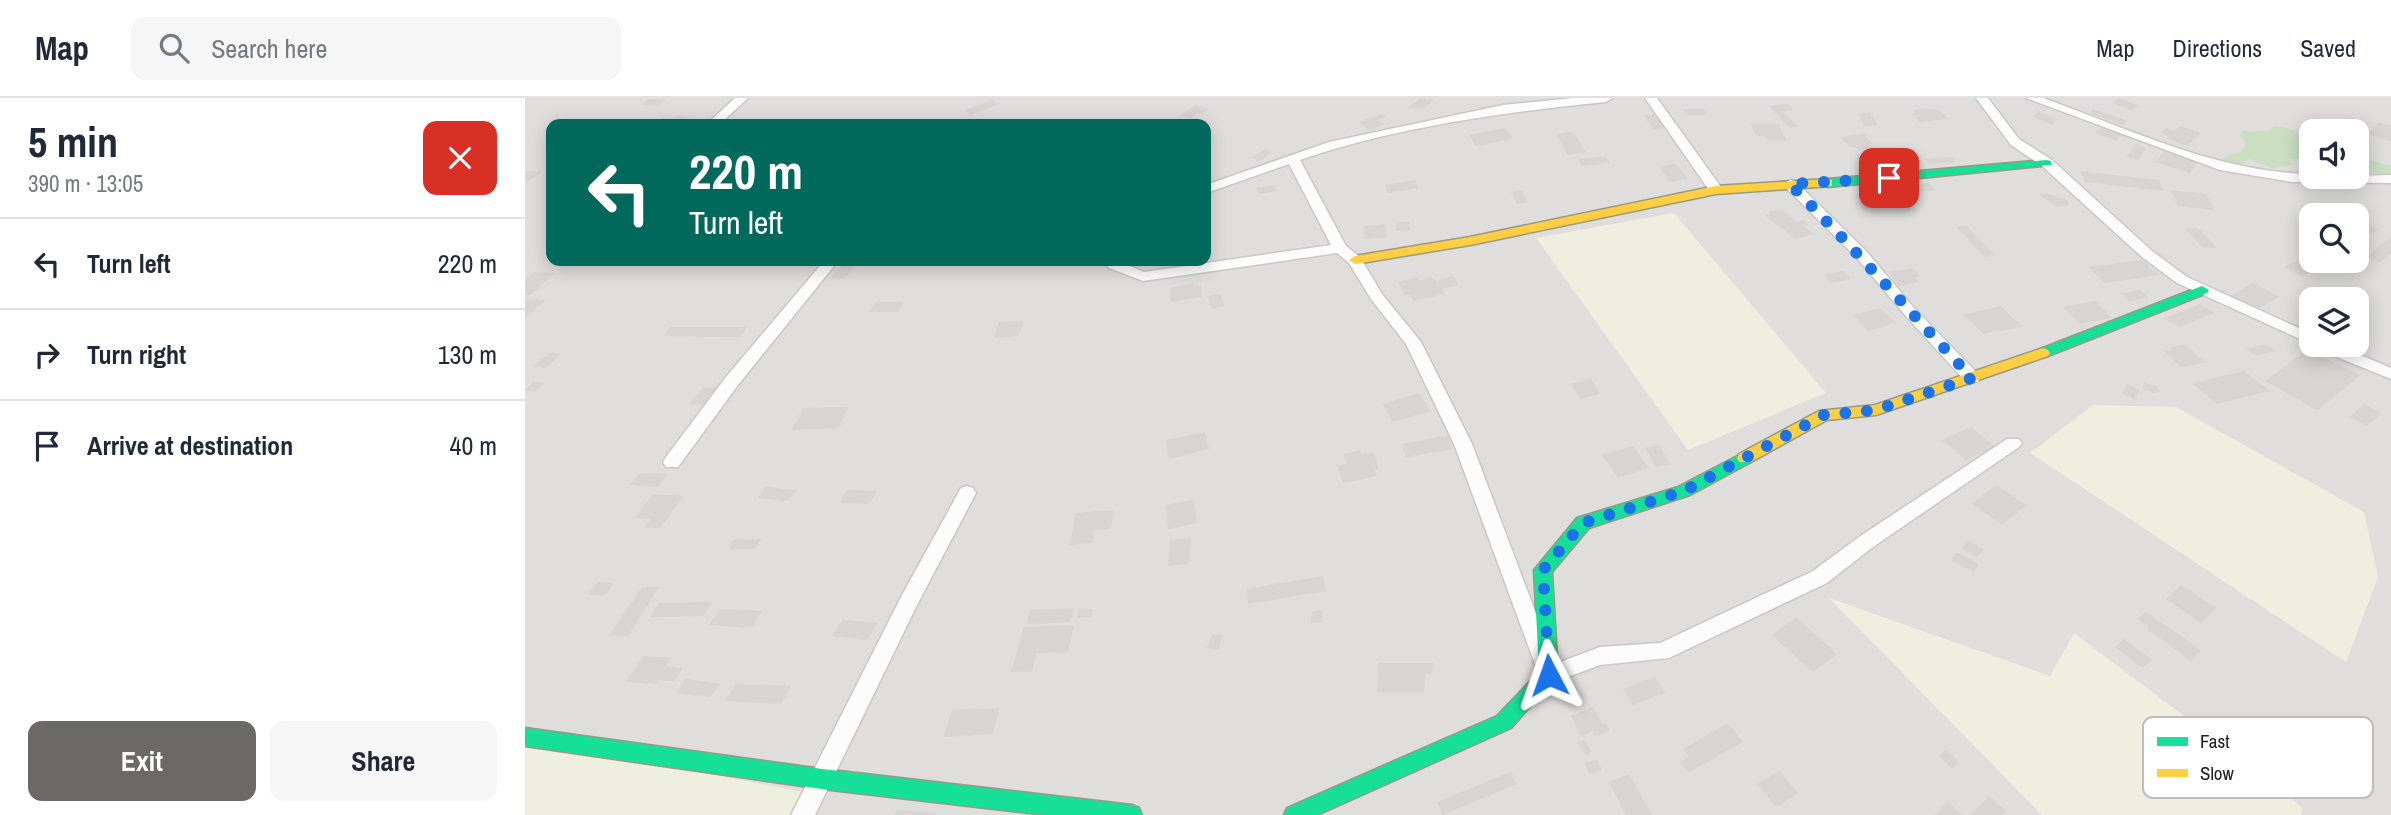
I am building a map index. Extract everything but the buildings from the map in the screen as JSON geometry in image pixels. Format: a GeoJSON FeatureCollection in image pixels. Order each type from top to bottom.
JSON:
{"type":"FeatureCollection","features":[{"type":"Feature","properties":{"kind":"street"},"geometry":{"type":"LineString","coordinates":[[719,119],[742,98]]}},
{"type":"Feature","properties":{"kind":"street"},"geometry":{"type":"LineString","coordinates":[[1211,188],[1329,146],[1503,109],[1606,98]]}},
{"type":"Feature","properties":{"kind":"street"},"geometry":{"type":"LineString","coordinates":[[1651,98],[1716,190]]}},
{"type":"Feature","properties":{"kind":"street"},"geometry":{"type":"LineString","coordinates":[[1982,98],[2015,142],[2047,163],[2147,254],[2182,280],[2299,334]]}},
{"type":"Feature","properties":{"kind":"street"},"geometry":{"type":"LineString","coordinates":[[2032,98],[2220,166],[2292,178],[2391,179]]}},
{"type":"Feature","properties":{"kind":"street"},"geometry":{"type":"LineString","coordinates":[[1293,159],[1347,254],[1413,342],[1463,444],[1549,675]]}},
{"type":"Feature","properties":{"kind":"street"},"geometry":{"type":"LineString","coordinates":[[1117,266],[1143,276],[1470,241],[1716,190],[1839,183],[2047,163]]}},
{"type":"Feature","properties":{"kind":"street"},"geometry":{"type":"LineString","coordinates":[[1790,184],[1861,254],[1910,312],[1972,378]]}},
{"type":"Feature","properties":{"kind":"street"},"geometry":{"type":"LineString","coordinates":[[672,462],[732,381],[827,266]]}},
{"type":"Feature","properties":{"kind":"street"},"geometry":{"type":"LineString","coordinates":[[1549,675],[1543,570],[1583,523],[1684,491],[1824,415],[1876,410],[2029,359],[2202,290]]}},
{"type":"Feature","properties":{"kind":"street"},"geometry":{"type":"LineString","coordinates":[[2351,357],[2391,374]]}},
{"type":"Feature","properties":{"kind":"street"},"geometry":{"type":"LineString","coordinates":[[1294,815],[1504,722],[1549,675],[1600,656],[1662,652],[1820,577],[1865,542],[2013,443]]}},
{"type":"Feature","properties":{"kind":"street"},"geometry":{"type":"LineString","coordinates":[[803,815],[908,603],[967,493]]}},
{"type":"Feature","properties":{"kind":"street"},"geometry":{"type":"LineString","coordinates":[[525,737],[822,779],[1132,815]]}},
{"type":"Feature","properties":{"kind":"shaded area"},"geometry":{"type":"Polygon","coordinates":[[[525,98],[2391,98],[2391,815],[525,815],[525,98]]]}},
{"type":"Feature","properties":{"kind":"green space"},"geometry":{"type":"Polygon","coordinates":[[[2274,126],[2299,133],[2299,159],[2287,158],[2293,165],[2272,168],[2248,159],[2240,166],[2219,161],[2241,151],[2246,143],[2240,135],[2244,131],[2268,132],[2274,126]]]}},
{"type":"Feature","properties":{"kind":"green space"},"geometry":{"type":"Polygon","coordinates":[[[2369,160],[2391,166],[2391,175],[2369,172],[2369,160]]]}},
{"type":"Feature","properties":{"kind":"green space"},"geometry":{"type":"Polygon","coordinates":[[[1674,213],[1826,393],[1688,450],[1536,238],[1674,213]]]}},
{"type":"Feature","properties":{"kind":"green space"},"geometry":{"type":"Polygon","coordinates":[[[2093,405],[2176,407],[2364,512],[2378,577],[2346,662],[2030,453],[2093,405]]]}},
{"type":"Feature","properties":{"kind":"green space"},"geometry":{"type":"Polygon","coordinates":[[[1829,598],[2050,676],[2074,633],[2185,717],[2143,717],[2143,798],[2291,798],[2302,808],[2301,815],[2042,815],[1829,598]]]}},
{"type":"Feature","properties":{"kind":"green space"},"geometry":{"type":"Polygon","coordinates":[[[525,737],[802,792],[790,815],[525,815],[525,737]]]}},
{"type":"Feature","properties":{"kind":"traffic: fast"},"geometry":{"type":"LineString","coordinates":[[1828,183],[2047,163]]}},
{"type":"Feature","properties":{"kind":"traffic: fast"},"geometry":{"type":"LineString","coordinates":[[2043,353],[2202,290]]}},
{"type":"Feature","properties":{"kind":"traffic: fast"},"geometry":{"type":"LineString","coordinates":[[1294,815],[1504,722],[1549,675],[1543,570],[1583,523],[1684,491],[1745,458]]}},
{"type":"Feature","properties":{"kind":"traffic: fast"},"geometry":{"type":"LineString","coordinates":[[525,737],[822,779],[1132,815]]}},
{"type":"Feature","properties":{"kind":"traffic: slow"},"geometry":{"type":"LineString","coordinates":[[1355,260],[1470,241],[1716,190],[1828,183]]}},
{"type":"Feature","properties":{"kind":"traffic: slow"},"geometry":{"type":"LineString","coordinates":[[1745,458],[1824,415],[1876,410],[2043,353]]}},
{"type":"Feature","properties":{"kind":"route"},"geometry":{"type":"LineString","coordinates":[[1549,675],[1543,570],[1583,523],[1684,491],[1824,415],[1876,410],[1972,378],[1910,312],[1861,254],[1790,184],[1889,178]]}}]}
